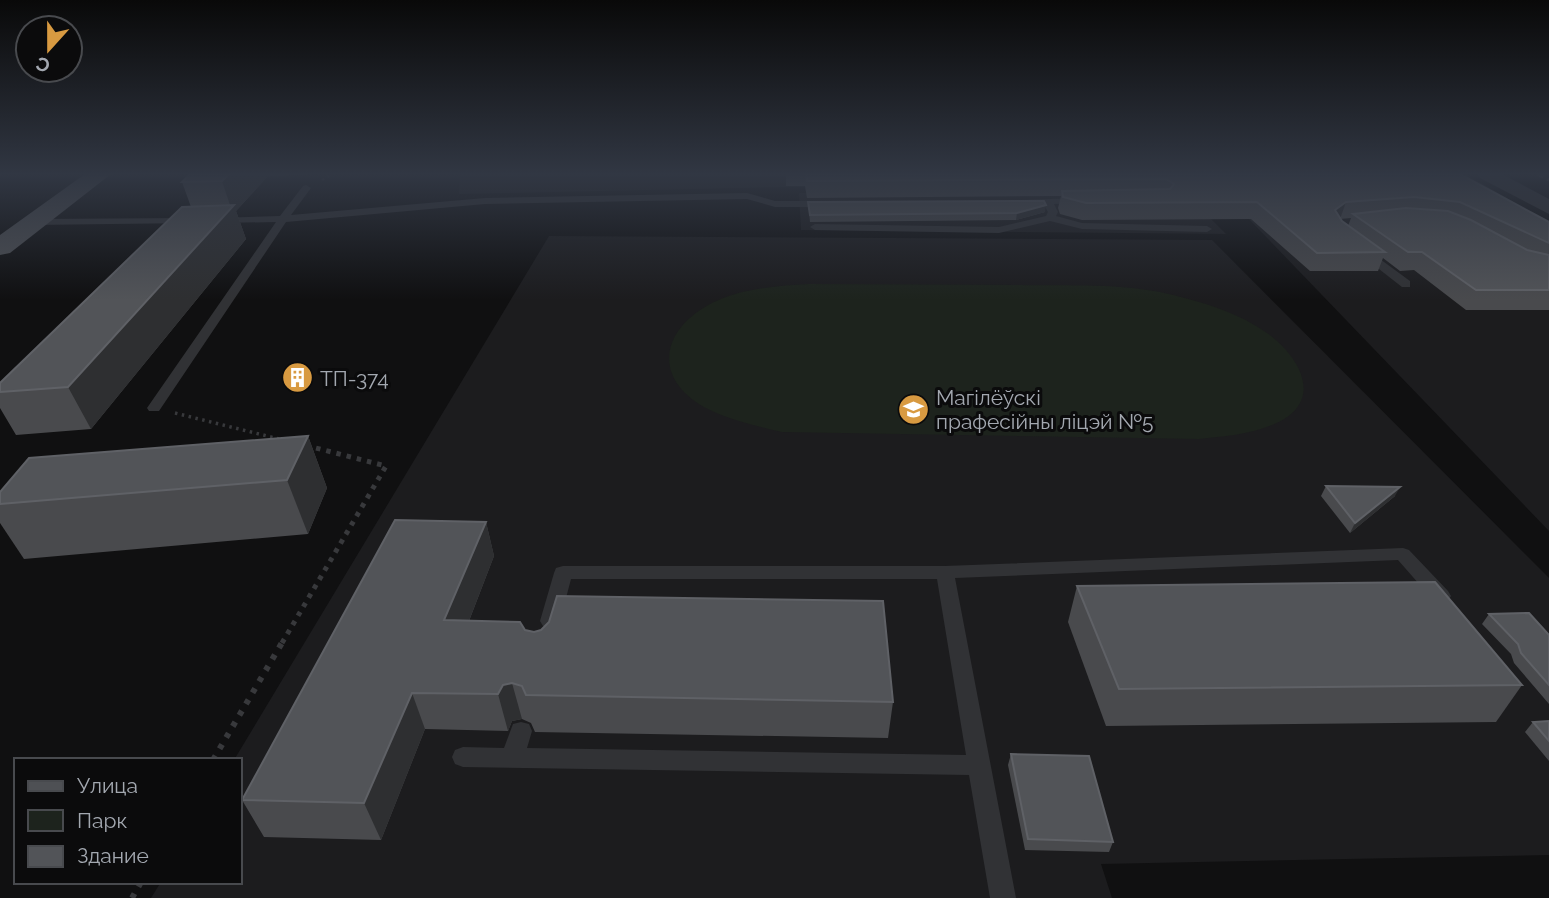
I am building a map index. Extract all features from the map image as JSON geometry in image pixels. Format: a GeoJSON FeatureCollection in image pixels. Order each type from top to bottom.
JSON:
{"type":"FeatureCollection","features":[{"type":"Feature","properties":{"kind":"main road"},"geometry":{"type":"LineString","coordinates":[[10,230],[27,216]]}},
{"type":"Feature","properties":{"kind":"main road"},"geometry":{"type":"LineString","coordinates":[[10,230],[33,216]]}},
{"type":"Feature","properties":{"kind":"lane"},"geometry":{"type":"LineString","coordinates":[[154,408],[285,216]]}},
{"type":"Feature","properties":{"kind":"lane"},"geometry":{"type":"LineString","coordinates":[[10,230],[318,216]]}},
{"type":"Feature","properties":{"kind":"lane"},"geometry":{"type":"LineString","coordinates":[[815,227],[999,230],[1050,218],[1082,226],[1207,229]]}},
{"type":"Feature","properties":{"kind":"lane"},"geometry":{"type":"LineString","coordinates":[[1352,244],[1406,284]]}},
{"type":"Feature","properties":{"kind":"lane"},"geometry":{"type":"LineString","coordinates":[[544,646],[563,573],[945,572],[1403,554],[1457,613]]}},
{"type":"Feature","properties":{"kind":"lane"},"geometry":{"type":"LineString","coordinates":[[945,572],[1003,898]]}},
{"type":"Feature","properties":{"kind":"lane"},"geometry":{"type":"LineString","coordinates":[[513,757],[521,731]]}},
{"type":"Feature","properties":{"kind":"lane"},"geometry":{"type":"LineString","coordinates":[[463,757],[978,765]]}},
{"type":"Feature","properties":{"kind":"path"},"geometry":{"type":"LineString","coordinates":[[154,408],[283,440]]}},
{"type":"Feature","properties":{"kind":"path"},"geometry":{"type":"LineString","coordinates":[[214,758],[386,466],[296,443]]}},
{"type":"Feature","properties":{"kind":"shaded area"},"geometry":{"type":"Polygon","coordinates":[[[800,216],[1208,216],[1226,234],[801,230],[800,216]]]}},
{"type":"Feature","properties":{"kind":"shaded area"},"geometry":{"type":"Polygon","coordinates":[[[1246,216],[1537,216],[1549,223],[1549,531],[1246,216]]]}},
{"type":"Feature","properties":{"kind":"shaded area","name":"Магілёўскі прафесійны ліцэй №5"},"geometry":{"type":"Polygon","coordinates":[[[549,236],[1212,240],[1549,578],[1549,855],[1101,864],[1112,898],[151,898],[160,884],[242,884],[242,758],[235,758],[549,236]]]}},
{"type":"Feature","properties":{"kind":"green space"},"geometry":{"type":"Polygon","coordinates":[[[809,284],[1095,286],[1169,294],[1220,309],[1267,333],[1290,355],[1298,368],[1303,381],[1303,394],[1299,405],[1288,416],[1272,425],[1245,433],[1199,439],[782,432],[710,410],[691,398],[678,385],[671,370],[669,355],[673,340],[682,326],[696,313],[725,297],[748,291],[809,284]]]}},
{"type":"Feature","properties":{"kind":"building"},"geometry":{"type":"Polygon","coordinates":[[[173,216],[224,216],[68,387],[0,392],[0,383],[173,216]]]}},
{"type":"Feature","properties":{"kind":"building"},"geometry":{"type":"Polygon","coordinates":[[[1273,216],[1339,216],[1385,252],[1317,253],[1273,216]]]}},
{"type":"Feature","properties":{"kind":"building"},"geometry":{"type":"Polygon","coordinates":[[[1356,216],[1461,216],[1527,250],[1549,255],[1549,290],[1476,290],[1422,252],[1408,252],[1356,216]]]}},
{"type":"Feature","properties":{"kind":"building"},"geometry":{"type":"Polygon","coordinates":[[[1490,216],[1538,216],[1549,222],[1549,243],[1490,216]]]}},
{"type":"Feature","properties":{"kind":"building"},"geometry":{"type":"Polygon","coordinates":[[[308,436],[287,480],[0,504],[0,492],[29,458],[308,436]]]}},
{"type":"Feature","properties":{"kind":"building"},"geometry":{"type":"Polygon","coordinates":[[[1326,486],[1400,487],[1355,523],[1326,486]]]}},
{"type":"Feature","properties":{"kind":"building"},"geometry":{"type":"Polygon","coordinates":[[[395,520],[486,522],[444,620],[520,622],[525,630],[534,632],[541,630],[549,622],[557,596],[883,601],[893,702],[526,695],[522,686],[512,683],[503,685],[498,694],[412,693],[364,803],[242,800],[395,520]]]}},
{"type":"Feature","properties":{"kind":"building"},"geometry":{"type":"Polygon","coordinates":[[[1435,582],[1522,685],[1119,689],[1077,586],[1435,582]]]}},
{"type":"Feature","properties":{"kind":"building"},"geometry":{"type":"Polygon","coordinates":[[[1529,613],[1549,635],[1549,685],[1521,653],[1518,644],[1489,614],[1529,613]]]}},
{"type":"Feature","properties":{"kind":"building"},"geometry":{"type":"Polygon","coordinates":[[[1549,721],[1549,741],[1533,722],[1549,721]]]}},
{"type":"Feature","properties":{"kind":"building"},"geometry":{"type":"Polygon","coordinates":[[[1011,754],[1089,756],[1113,842],[1028,839],[1011,754]]]}},
{"type":"Feature","properties":{"kind":"place","name":"ТП-374"},"geometry":{"type":"Point","coordinates":[297,378]}},
{"type":"Feature","properties":{"kind":"place","name":"Магілёўскі прафесійны ліцэй №5"},"geometry":{"type":"Point","coordinates":[913,409]}}]}
